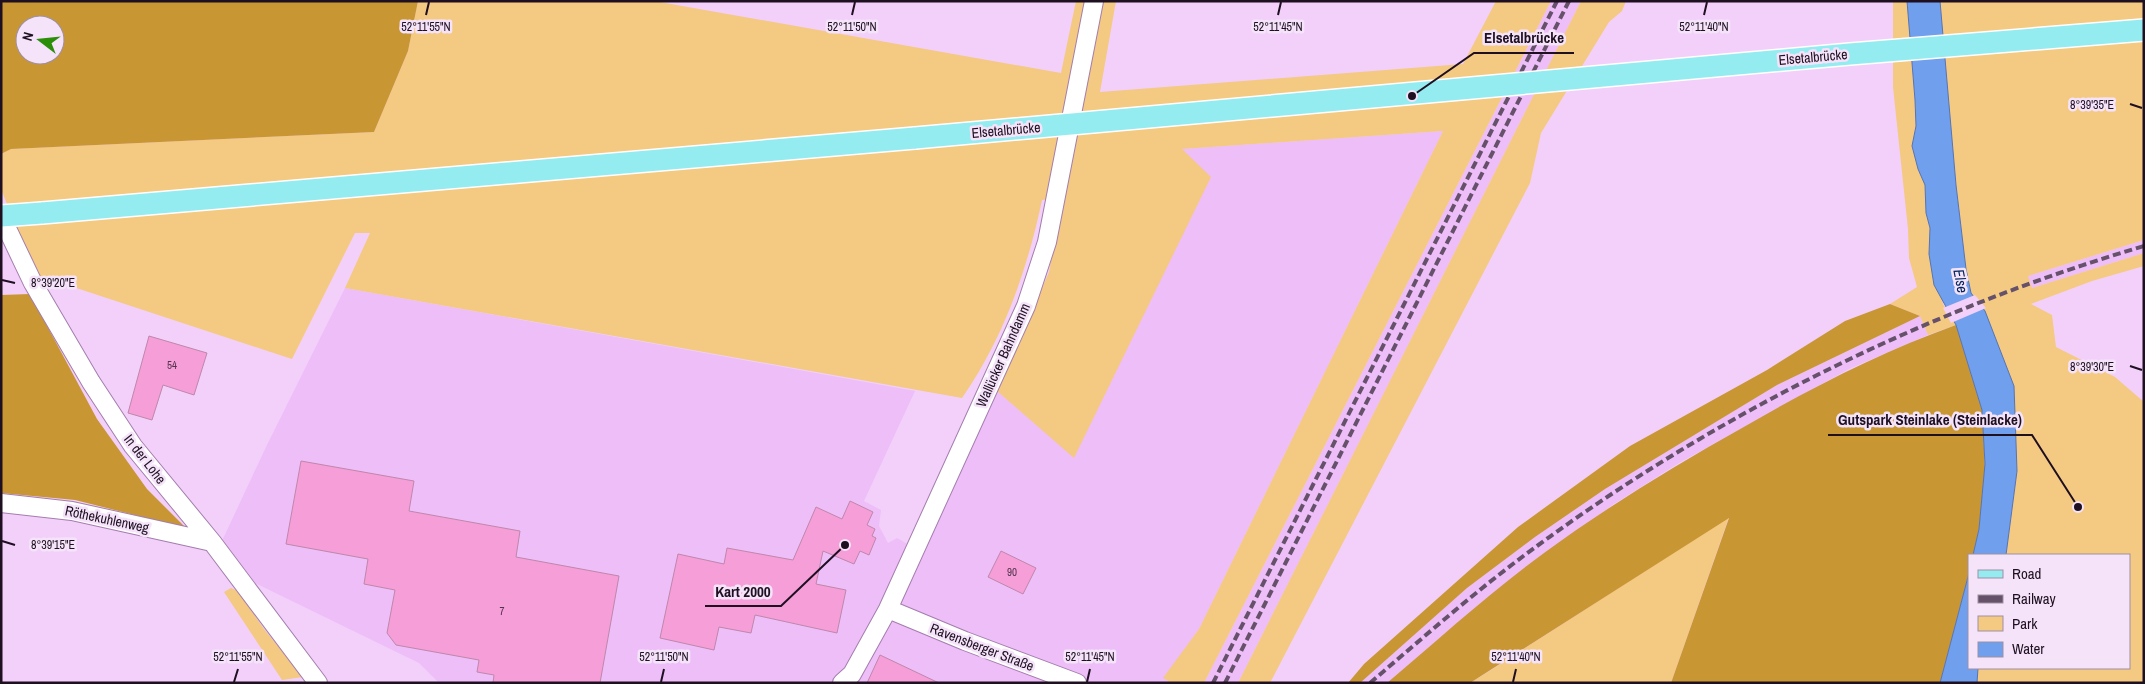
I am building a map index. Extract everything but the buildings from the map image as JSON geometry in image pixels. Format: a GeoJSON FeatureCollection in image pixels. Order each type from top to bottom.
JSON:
{"type":"FeatureCollection","features":[{"type":"Feature","properties":{"kind":"main road","name":"Elsetalbrücke"},"geometry":{"type":"LineString","coordinates":[[1,216],[915,138],[1850,54],[2144,30]]}},
{"type":"Feature","properties":{"kind":"street","name":"Wallücker Bahndamm"},"geometry":{"type":"LineString","coordinates":[[842,683],[852,674],[888,609],[1026,306],[1047,242],[1094,1]]}},
{"type":"Feature","properties":{"kind":"street","name":"In der Lohe"},"geometry":{"type":"LineString","coordinates":[[1,216],[33,283],[91,382],[133,446],[212,542],[318,683]]}},
{"type":"Feature","properties":{"kind":"street","name":"Röthekuhlenweg"},"geometry":{"type":"LineString","coordinates":[[1,503],[72,511],[212,542]]}},
{"type":"Feature","properties":{"kind":"street","name":"Ravensberger Straße"},"geometry":{"type":"LineString","coordinates":[[888,609],[965,641],[1077,683]]}},
{"type":"Feature","properties":{"kind":"shaded area"},"geometry":{"type":"Polygon","coordinates":[[[1,1],[418,1],[408,51],[374,132],[11,149],[1,154],[1,1]]]}},
{"type":"Feature","properties":{"kind":"shaded area"},"geometry":{"type":"Polygon","coordinates":[[[1551,1],[1581,1],[1238,683],[1204,683],[1551,1]]]}},
{"type":"Feature","properties":{"kind":"shaded area"},"geometry":{"type":"Polygon","coordinates":[[[1443,131],[1199,629],[1164,678],[1172,683],[439,683],[419,663],[247,579],[222,541],[266,447],[345,288],[915,391],[864,501],[881,510],[879,526],[888,543],[897,538],[911,546],[891,591],[912,580],[997,391],[1074,457],[1181,149],[1443,131]]]}},
{"type":"Feature","properties":{"kind":"shaded area"},"geometry":{"type":"Polygon","coordinates":[[[2144,240],[2144,253],[2032,288],[2028,276],[2144,240]]]}},
{"type":"Feature","properties":{"kind":"shaded area"},"geometry":{"type":"Polygon","coordinates":[[[30,294],[97,419],[147,489],[186,528],[75,500],[1,493],[1,295],[30,294]]]}},
{"type":"Feature","properties":{"kind":"shaded area"},"geometry":{"type":"Polygon","coordinates":[[[1890,304],[1920,316],[1777,385],[1605,489],[1535,537],[1467,588],[1360,683],[1348,683],[1364,664],[1518,527],[1630,446],[1767,370],[1845,321],[1890,304]]]}},
{"type":"Feature","properties":{"kind":"shaded area"},"geometry":{"type":"Polygon","coordinates":[[[1920,316],[1928,335],[1849,369],[1679,463],[1614,504],[1481,603],[1387,683],[1360,683],[1467,588],[1535,537],[1605,489],[1777,385],[1920,316]]]}},
{"type":"Feature","properties":{"kind":"shaded area"},"geometry":{"type":"Polygon","coordinates":[[[1956,325],[1982,410],[1985,468],[1979,529],[1973,554],[1968,554],[1968,577],[1940,683],[1671,683],[1729,518],[1470,683],[1387,683],[1524,568],[1592,519],[1666,472],[1768,413],[1874,359],[1956,325]]]}},
{"type":"Feature","properties":{"kind":"green space"},"geometry":{"type":"Polygon","coordinates":[[[418,1],[654,1],[1061,73],[1076,1],[1116,1],[1100,92],[1463,64],[1496,1],[1551,1],[1204,683],[1172,683],[1163,678],[1199,629],[1443,131],[1182,149],[1211,177],[1074,458],[997,391],[1049,272],[1062,198],[1042,200],[1029,253],[1012,304],[990,352],[962,398],[345,288],[370,233],[355,233],[292,359],[40,276],[19,234],[1,189],[1,154],[11,149],[374,132],[408,51],[418,1]]]}},
{"type":"Feature","properties":{"kind":"green space"},"geometry":{"type":"Polygon","coordinates":[[[1581,1],[1626,1],[1622,11],[1609,22],[1541,133],[1530,183],[1270,683],[1238,683],[1581,1]]]}},
{"type":"Feature","properties":{"kind":"green space"},"geometry":{"type":"Polygon","coordinates":[[[1893,1],[1907,1],[1916,126],[1912,146],[1918,169],[1925,185],[1926,213],[1943,304],[1956,325],[1928,335],[1920,316],[1890,304],[1917,287],[1909,258],[1908,229],[1893,87],[1893,1]]]}},
{"type":"Feature","properties":{"kind":"green space"},"geometry":{"type":"Polygon","coordinates":[[[1940,1],[2144,1],[2144,240],[2028,276],[2032,288],[2144,253],[2144,266],[2092,281],[2031,304],[2052,315],[2056,347],[2115,377],[2144,402],[2144,683],[1977,683],[1978,669],[2130,669],[2130,554],[2006,554],[2017,471],[1985,311],[1971,293],[1966,269],[1956,185],[1940,1]]]}},
{"type":"Feature","properties":{"kind":"green space"},"geometry":{"type":"Polygon","coordinates":[[[1729,517],[1671,683],[1470,683],[1491,670],[1729,517]]]}},
{"type":"Feature","properties":{"kind":"green space"},"geometry":{"type":"Polygon","coordinates":[[[231,588],[238,591],[264,629],[303,677],[282,680],[224,592],[231,588]]]}},
{"type":"Feature","properties":{"kind":"water","name":"Else"},"geometry":{"type":"Polygon","coordinates":[[[1907,1],[1940,1],[1956,185],[1966,269],[1971,293],[1985,311],[2014,386],[2017,471],[2006,554],[1973,554],[1979,529],[1985,464],[1982,410],[1956,325],[1934,285],[1929,254],[1930,228],[1926,213],[1925,185],[1918,169],[1912,146],[1916,126],[1907,1]]]}},
{"type":"Feature","properties":{"kind":"water"},"geometry":{"type":"Polygon","coordinates":[[[1968,577],[1968,669],[1978,669],[1977,683],[1940,683],[1968,577]]]}},
{"type":"Feature","properties":{"kind":"pier"},"geometry":{"type":"Polygon","coordinates":[[[1975,295],[1986,308],[1951,323],[1943,308],[1975,295]]]}},
{"type":"Feature","properties":{"kind":"railway"},"geometry":{"type":"LineString","coordinates":[[1213,683],[1557,1]]}},
{"type":"Feature","properties":{"kind":"railway"},"geometry":{"type":"LineString","coordinates":[[1225,683],[1569,1]]}},
{"type":"Feature","properties":{"kind":"railway"},"geometry":{"type":"LineString","coordinates":[[1370,683],[1473,595],[1537,546],[1607,497],[1752,409],[1828,370],[1905,334],[1983,301],[2063,272],[2144,246]]}},
{"type":"Feature","properties":{"kind":"place","name":"Elsetalbrücke"},"geometry":{"type":"Point","coordinates":[1412,96]}},
{"type":"Feature","properties":{"kind":"place","name":"Gutspark Steinlake (Steinlacke)"},"geometry":{"type":"Point","coordinates":[2078,507]}},
{"type":"Feature","properties":{"kind":"place","name":"Kart 2000"},"geometry":{"type":"Point","coordinates":[845,545]}}]}
